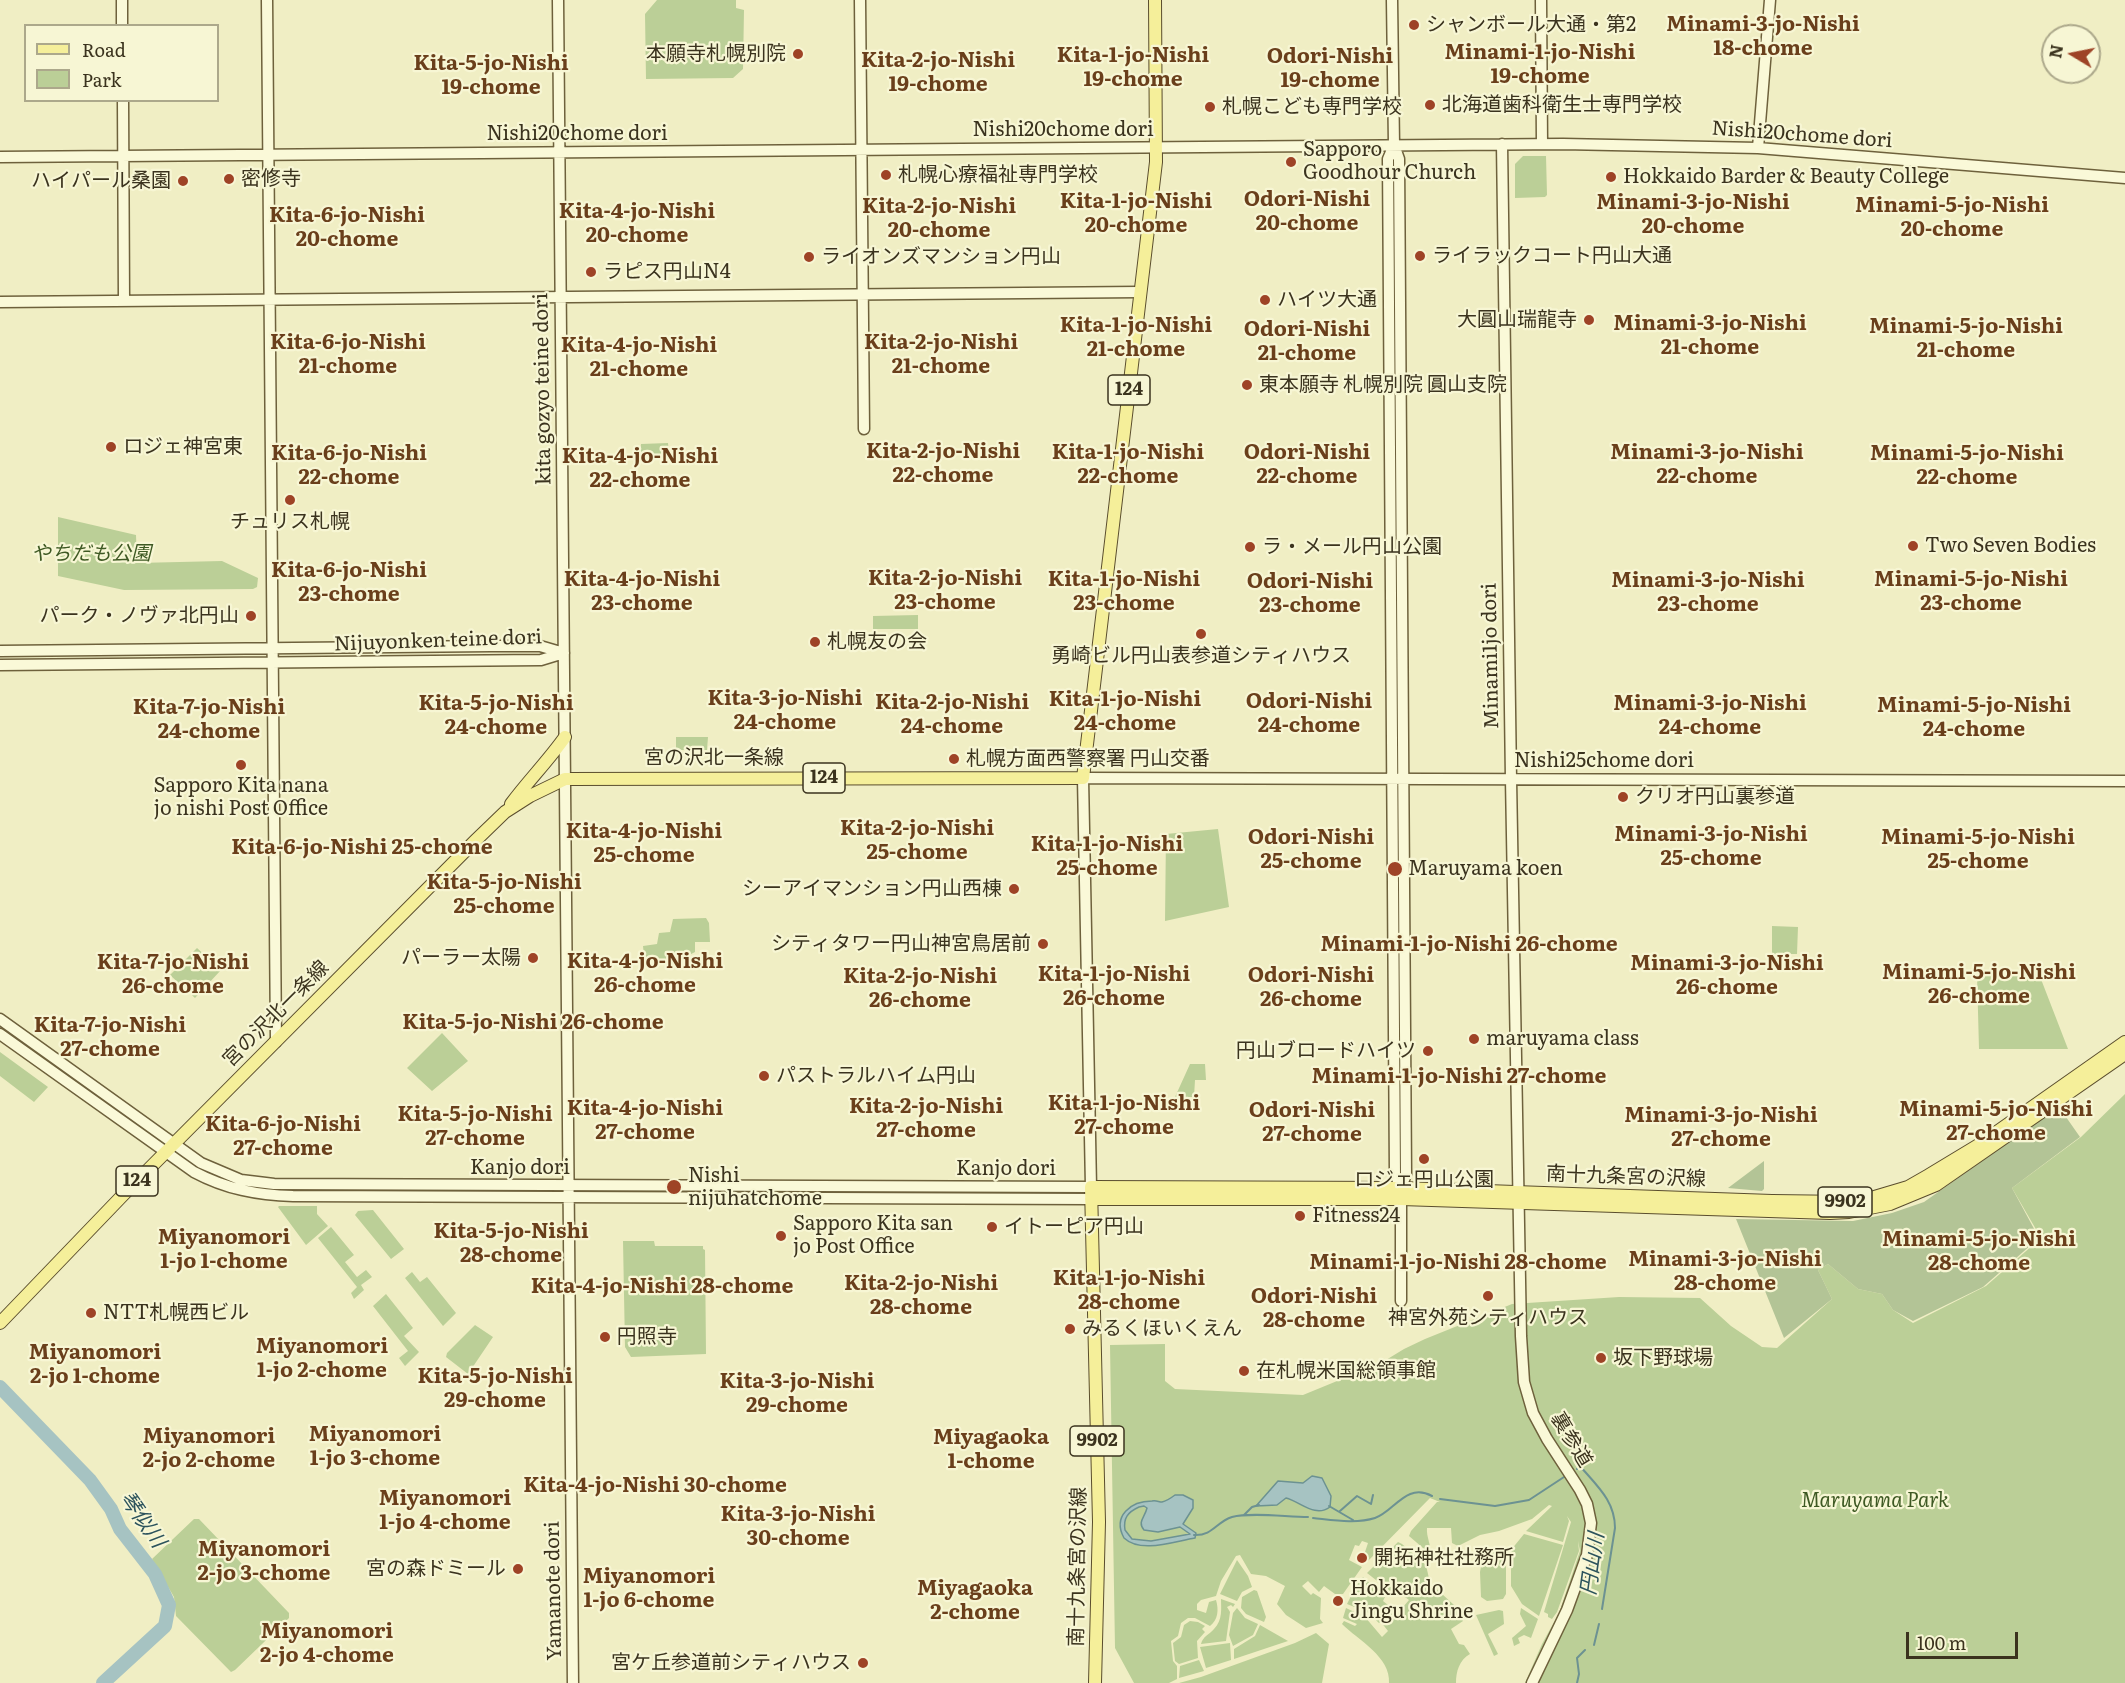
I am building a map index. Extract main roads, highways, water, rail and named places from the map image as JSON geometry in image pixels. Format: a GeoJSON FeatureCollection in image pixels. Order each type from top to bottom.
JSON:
{"type":"FeatureCollection","features":[{"type":"Feature","properties":{"kind":"main road","name":"宮の沢北一条線"},"geometry":{"type":"LineString","coordinates":[[0,1323],[165,1153],[505,812],[530,796],[565,779],[1083,778],[1156,147],[1155,0]]}},
{"type":"Feature","properties":{"kind":"main road"},"geometry":{"type":"LineString","coordinates":[[505,812],[565,737]]}},
{"type":"Feature","properties":{"kind":"main road","name":"南十九条宮の沢線"},"geometry":{"type":"LineString","coordinates":[[1518,1198],[1830,1203],[1871,1198],[1908,1187],[1968,1152],[2125,1042]]}},
{"type":"Feature","properties":{"kind":"main road","name":"南十九条宮の沢線"},"geometry":{"type":"LineString","coordinates":[[1095,1683],[1099,1522],[1091,1193],[1401,1194],[1849,1212],[1890,1204],[1936,1185],[2125,1054]]}},
{"type":"Feature","properties":{"kind":"water"},"geometry":{"type":"Polygon","coordinates":[[[1312,1476],[1322,1478],[1331,1496],[1330,1507],[1319,1511],[1313,1510],[1286,1498],[1277,1505],[1256,1506],[1278,1481],[1303,1483],[1312,1476]]]}},
{"type":"Feature","properties":{"kind":"water"},"geometry":{"type":"Polygon","coordinates":[[[1175,1495],[1183,1495],[1193,1500],[1193,1508],[1183,1524],[1196,1533],[1195,1538],[1149,1546],[1131,1543],[1124,1538],[1120,1523],[1126,1511],[1137,1504],[1162,1502],[1175,1495]],[[1144,1506],[1127,1516],[1125,1530],[1132,1539],[1151,1541],[1190,1534],[1180,1527],[1158,1532],[1144,1530],[1141,1522],[1147,1508],[1144,1506]]]}},
{"type":"Feature","properties":{"kind":"waterway","name":"琴似川"},"geometry":{"type":"LineString","coordinates":[[0,1387],[90,1480],[111,1509],[120,1529],[155,1574],[169,1605],[165,1626],[103,1683]]}},
{"type":"Feature","properties":{"kind":"waterway","name":"円山川"},"geometry":{"type":"LineString","coordinates":[[1577,1469],[1580,1466],[1599,1487],[1614,1518],[1615,1528],[1602,1609]]}},
{"type":"Feature","properties":{"kind":"waterway","name":"円山川"},"geometry":{"type":"LineString","coordinates":[[1440,1499],[1495,1506],[1529,1500],[1564,1477]]}},
{"type":"Feature","properties":{"kind":"waterway","name":"円山川"},"geometry":{"type":"LineString","coordinates":[[1313,1518],[1344,1521],[1368,1520],[1382,1515],[1408,1495],[1423,1493],[1432,1496]]}},
{"type":"Feature","properties":{"kind":"waterway"},"geometry":{"type":"LineString","coordinates":[[1340,1511],[1357,1496],[1371,1504],[1373,1495]]}},
{"type":"Feature","properties":{"kind":"waterway"},"geometry":{"type":"LineString","coordinates":[[1244,1515],[1252,1507],[1259,1505]]}},
{"type":"Feature","properties":{"kind":"waterway"},"geometry":{"type":"LineString","coordinates":[[1329,1506],[1353,1520]]}},
{"type":"Feature","properties":{"kind":"waterway","name":"円山川"},"geometry":{"type":"LineString","coordinates":[[1194,1535],[1206,1533],[1232,1517],[1259,1515],[1308,1517]]}},
{"type":"Feature","properties":{"kind":"waterway","name":"円山川"},"geometry":{"type":"LineString","coordinates":[[1594,1645],[1599,1624]]}},
{"type":"Feature","properties":{"kind":"waterway","name":"円山川"},"geometry":{"type":"LineString","coordinates":[[1577,1683],[1579,1674],[1577,1658],[1585,1650]]}},
{"type":"Feature","properties":{"kind":"place","name":"シャンボール大通・第2"},"geometry":{"type":"Point","coordinates":[1414,25]}},
{"type":"Feature","properties":{"kind":"place","name":"本願寺札幌別院"},"geometry":{"type":"Point","coordinates":[798,54]}},
{"type":"Feature","properties":{"kind":"place","name":"北海道歯科衛生士専門学校"},"geometry":{"type":"Point","coordinates":[1430,105]}},
{"type":"Feature","properties":{"kind":"place","name":"札幌こども専門学校"},"geometry":{"type":"Point","coordinates":[1210,107]}},
{"type":"Feature","properties":{"kind":"place","name":"Sapporo Goodhour Church"},"geometry":{"type":"Point","coordinates":[1291,162]}},
{"type":"Feature","properties":{"kind":"place","name":"札幌心療福祉専門学校"},"geometry":{"type":"Point","coordinates":[886,175]}},
{"type":"Feature","properties":{"kind":"place","name":"Hokkaido Barder & Beauty College"},"geometry":{"type":"Point","coordinates":[1611,177]}},
{"type":"Feature","properties":{"kind":"place","name":"密修寺"},"geometry":{"type":"Point","coordinates":[229,179]}},
{"type":"Feature","properties":{"kind":"place","name":"ハイパール桑園"},"geometry":{"type":"Point","coordinates":[183,181]}},
{"type":"Feature","properties":{"kind":"place","name":"ライラックコート円山大通"},"geometry":{"type":"Point","coordinates":[1420,256]}},
{"type":"Feature","properties":{"kind":"place","name":"ライオンズマンション円山"},"geometry":{"type":"Point","coordinates":[809,257]}},
{"type":"Feature","properties":{"kind":"place","name":"ラピス円山N4"},"geometry":{"type":"Point","coordinates":[591,272]}},
{"type":"Feature","properties":{"kind":"place","name":"ハイツ大通"},"geometry":{"type":"Point","coordinates":[1265,300]}},
{"type":"Feature","properties":{"kind":"place","name":"大圓山瑞龍寺"},"geometry":{"type":"Point","coordinates":[1589,320]}},
{"type":"Feature","properties":{"kind":"place","name":"東本願寺 札幌別院 圓山支院"},"geometry":{"type":"Point","coordinates":[1247,385]}},
{"type":"Feature","properties":{"kind":"place","name":"ロジェ神宮東"},"geometry":{"type":"Point","coordinates":[111,447]}},
{"type":"Feature","properties":{"kind":"place","name":"チュリス札幌"},"geometry":{"type":"Point","coordinates":[290,500]}},
{"type":"Feature","properties":{"kind":"place","name":"Two Seven Bodies"},"geometry":{"type":"Point","coordinates":[1913,546]}},
{"type":"Feature","properties":{"kind":"place","name":"ラ・メール円山公園"},"geometry":{"type":"Point","coordinates":[1250,547]}},
{"type":"Feature","properties":{"kind":"place","name":"パーク・ノヴァ北円山"},"geometry":{"type":"Point","coordinates":[251,616]}},
{"type":"Feature","properties":{"kind":"place","name":"勇崎ビル円山表参道シティハウス"},"geometry":{"type":"Point","coordinates":[1201,634]}},
{"type":"Feature","properties":{"kind":"place","name":"札幌友の会"},"geometry":{"type":"Point","coordinates":[815,642]}},
{"type":"Feature","properties":{"kind":"place","name":"札幌方面西警察署 円山交番"},"geometry":{"type":"Point","coordinates":[954,759]}},
{"type":"Feature","properties":{"kind":"place","name":"Sapporo Kita nana jo nishi Post Office"},"geometry":{"type":"Point","coordinates":[241,765]}},
{"type":"Feature","properties":{"kind":"place","name":"クリオ円山裏参道"},"geometry":{"type":"Point","coordinates":[1623,797]}},
{"type":"Feature","properties":{"kind":"place","name":"Maruyama koen"},"geometry":{"type":"Point","coordinates":[1395,869]}},
{"type":"Feature","properties":{"kind":"place","name":"シーアイマンション円山西棟"},"geometry":{"type":"Point","coordinates":[1014,889]}},
{"type":"Feature","properties":{"kind":"place","name":"シティタワー円山神宮鳥居前"},"geometry":{"type":"Point","coordinates":[1043,944]}},
{"type":"Feature","properties":{"kind":"place","name":"パーラー太陽"},"geometry":{"type":"Point","coordinates":[533,958]}},
{"type":"Feature","properties":{"kind":"place","name":"maruyama class"},"geometry":{"type":"Point","coordinates":[1474,1039]}},
{"type":"Feature","properties":{"kind":"place","name":"円山ブロードハイツ"},"geometry":{"type":"Point","coordinates":[1428,1051]}},
{"type":"Feature","properties":{"kind":"place","name":"パストラルハイム円山"},"geometry":{"type":"Point","coordinates":[764,1076]}},
{"type":"Feature","properties":{"kind":"place","name":"ロジェ円山公園"},"geometry":{"type":"Point","coordinates":[1424,1159]}},
{"type":"Feature","properties":{"kind":"place","name":"Nishi nijuhatchome"},"geometry":{"type":"Point","coordinates":[674,1187]}},
{"type":"Feature","properties":{"kind":"place","name":"Fitness24"},"geometry":{"type":"Point","coordinates":[1300,1216]}},
{"type":"Feature","properties":{"kind":"place","name":"イトーピア円山"},"geometry":{"type":"Point","coordinates":[992,1227]}},
{"type":"Feature","properties":{"kind":"place","name":"Sapporo Kita san jo Post Office"},"geometry":{"type":"Point","coordinates":[781,1236]}},
{"type":"Feature","properties":{"kind":"place","name":"神宮外苑シティハウス"},"geometry":{"type":"Point","coordinates":[1488,1296]}},
{"type":"Feature","properties":{"kind":"place","name":"NTT札幌西ビル"},"geometry":{"type":"Point","coordinates":[91,1313]}},
{"type":"Feature","properties":{"kind":"place","name":"みるくほいくえん"},"geometry":{"type":"Point","coordinates":[1070,1329]}},
{"type":"Feature","properties":{"kind":"place","name":"円照寺"},"geometry":{"type":"Point","coordinates":[605,1337]}},
{"type":"Feature","properties":{"kind":"place","name":"坂下野球場"},"geometry":{"type":"Point","coordinates":[1601,1358]}},
{"type":"Feature","properties":{"kind":"place","name":"在札幌米国総領事館"},"geometry":{"type":"Point","coordinates":[1244,1371]}},
{"type":"Feature","properties":{"kind":"place","name":"開拓神社社務所"},"geometry":{"type":"Point","coordinates":[1362,1558]}},
{"type":"Feature","properties":{"kind":"place","name":"宮の森ドミール"},"geometry":{"type":"Point","coordinates":[518,1569]}},
{"type":"Feature","properties":{"kind":"place","name":"Hokkaido Jingu Shrine"},"geometry":{"type":"Point","coordinates":[1338,1601]}},
{"type":"Feature","properties":{"kind":"place","name":"宮ケ丘参道前シティハウス"},"geometry":{"type":"Point","coordinates":[863,1663]}},
{"type":"Feature","properties":{"kind":"district","name":"Minami-3-jo-Nishi 18-chome"},"geometry":{"type":"Point","coordinates":[1763,37]}},
{"type":"Feature","properties":{"kind":"district","name":"Minami-1-jo-Nishi 19-chome"},"geometry":{"type":"Point","coordinates":[1540,65]}},
{"type":"Feature","properties":{"kind":"district","name":"Kita-1-jo-Nishi 19-chome"},"geometry":{"type":"Point","coordinates":[1133,68]}},
{"type":"Feature","properties":{"kind":"district","name":"Odori-Nishi 19-chome"},"geometry":{"type":"Point","coordinates":[1330,69]}},
{"type":"Feature","properties":{"kind":"district","name":"Kita-2-jo-Nishi 19-chome"},"geometry":{"type":"Point","coordinates":[938,73]}},
{"type":"Feature","properties":{"kind":"district","name":"Kita-5-jo-Nishi 19-chome"},"geometry":{"type":"Point","coordinates":[491,76]}},
{"type":"Feature","properties":{"kind":"district","name":"Odori-Nishi 20-chome"},"geometry":{"type":"Point","coordinates":[1307,212]}},
{"type":"Feature","properties":{"kind":"district","name":"Kita-1-jo-Nishi 20-chome"},"geometry":{"type":"Point","coordinates":[1136,214]}},
{"type":"Feature","properties":{"kind":"district","name":"Minami-3-jo-Nishi 20-chome"},"geometry":{"type":"Point","coordinates":[1693,215]}},
{"type":"Feature","properties":{"kind":"district","name":"Minami-5-jo-Nishi 20-chome"},"geometry":{"type":"Point","coordinates":[1952,218]}},
{"type":"Feature","properties":{"kind":"district","name":"Kita-2-jo-Nishi 20-chome"},"geometry":{"type":"Point","coordinates":[939,219]}},
{"type":"Feature","properties":{"kind":"district","name":"Kita-4-jo-Nishi 20-chome"},"geometry":{"type":"Point","coordinates":[637,224]}},
{"type":"Feature","properties":{"kind":"district","name":"Kita-6-jo-Nishi 20-chome"},"geometry":{"type":"Point","coordinates":[347,228]}},
{"type":"Feature","properties":{"kind":"district","name":"Minami-3-jo-Nishi 21-chome"},"geometry":{"type":"Point","coordinates":[1710,336]}},
{"type":"Feature","properties":{"kind":"district","name":"Kita-1-jo-Nishi 21-chome"},"geometry":{"type":"Point","coordinates":[1136,338]}},
{"type":"Feature","properties":{"kind":"district","name":"Minami-5-jo-Nishi 21-chome"},"geometry":{"type":"Point","coordinates":[1966,339]}},
{"type":"Feature","properties":{"kind":"district","name":"Odori-Nishi 21-chome"},"geometry":{"type":"Point","coordinates":[1307,342]}},
{"type":"Feature","properties":{"kind":"district","name":"Kita-6-jo-Nishi 21-chome"},"geometry":{"type":"Point","coordinates":[348,355]}},
{"type":"Feature","properties":{"kind":"district","name":"Kita-2-jo-Nishi 21-chome"},"geometry":{"type":"Point","coordinates":[941,355]}},
{"type":"Feature","properties":{"kind":"district","name":"Kita-4-jo-Nishi 21-chome"},"geometry":{"type":"Point","coordinates":[639,358]}},
{"type":"Feature","properties":{"kind":"district","name":"Kita-2-jo-Nishi 22-chome"},"geometry":{"type":"Point","coordinates":[943,464]}},
{"type":"Feature","properties":{"kind":"district","name":"Kita-1-jo-Nishi 22-chome"},"geometry":{"type":"Point","coordinates":[1128,465]}},
{"type":"Feature","properties":{"kind":"district","name":"Odori-Nishi 22-chome"},"geometry":{"type":"Point","coordinates":[1307,465]}},
{"type":"Feature","properties":{"kind":"district","name":"Minami-3-jo-Nishi 22-chome"},"geometry":{"type":"Point","coordinates":[1707,465]}},
{"type":"Feature","properties":{"kind":"district","name":"Kita-6-jo-Nishi 22-chome"},"geometry":{"type":"Point","coordinates":[349,466]}},
{"type":"Feature","properties":{"kind":"district","name":"Minami-5-jo-Nishi 22-chome"},"geometry":{"type":"Point","coordinates":[1967,466]}},
{"type":"Feature","properties":{"kind":"district","name":"Kita-4-jo-Nishi 22-chome"},"geometry":{"type":"Point","coordinates":[640,469]}},
{"type":"Feature","properties":{"kind":"district","name":"Kita-6-jo-Nishi 23-chome"},"geometry":{"type":"Point","coordinates":[349,583]}},
{"type":"Feature","properties":{"kind":"district","name":"Kita-2-jo-Nishi 23-chome"},"geometry":{"type":"Point","coordinates":[945,591]}},
{"type":"Feature","properties":{"kind":"district","name":"Kita-4-jo-Nishi 23-chome"},"geometry":{"type":"Point","coordinates":[642,592]}},
{"type":"Feature","properties":{"kind":"district","name":"Kita-1-jo-Nishi 23-chome"},"geometry":{"type":"Point","coordinates":[1124,592]}},
{"type":"Feature","properties":{"kind":"district","name":"Minami-5-jo-Nishi 23-chome"},"geometry":{"type":"Point","coordinates":[1971,592]}},
{"type":"Feature","properties":{"kind":"district","name":"Minami-3-jo-Nishi 23-chome"},"geometry":{"type":"Point","coordinates":[1708,593]}},
{"type":"Feature","properties":{"kind":"district","name":"Odori-Nishi 23-chome"},"geometry":{"type":"Point","coordinates":[1310,594]}},
{"type":"Feature","properties":{"kind":"district","name":"Kita-3-jo-Nishi 24-chome"},"geometry":{"type":"Point","coordinates":[785,711]}},
{"type":"Feature","properties":{"kind":"district","name":"Kita-1-jo-Nishi 24-chome"},"geometry":{"type":"Point","coordinates":[1125,712]}},
{"type":"Feature","properties":{"kind":"district","name":"Odori-Nishi 24-chome"},"geometry":{"type":"Point","coordinates":[1309,714]}},
{"type":"Feature","properties":{"kind":"district","name":"Kita-2-jo-Nishi 24-chome"},"geometry":{"type":"Point","coordinates":[952,715]}},
{"type":"Feature","properties":{"kind":"district","name":"Kita-5-jo-Nishi 24-chome"},"geometry":{"type":"Point","coordinates":[496,716]}},
{"type":"Feature","properties":{"kind":"district","name":"Minami-3-jo-Nishi 24-chome"},"geometry":{"type":"Point","coordinates":[1710,716]}},
{"type":"Feature","properties":{"kind":"district","name":"Minami-5-jo-Nishi 24-chome"},"geometry":{"type":"Point","coordinates":[1974,718]}},
{"type":"Feature","properties":{"kind":"district","name":"Kita-7-jo-Nishi 24-chome"},"geometry":{"type":"Point","coordinates":[209,720]}},
{"type":"Feature","properties":{"kind":"district","name":"Kita-2-jo-Nishi 25-chome"},"geometry":{"type":"Point","coordinates":[917,841]}},
{"type":"Feature","properties":{"kind":"district","name":"Kita-4-jo-Nishi 25-chome"},"geometry":{"type":"Point","coordinates":[644,844]}},
{"type":"Feature","properties":{"kind":"district","name":"Minami-3-jo-Nishi 25-chome"},"geometry":{"type":"Point","coordinates":[1711,847]}},
{"type":"Feature","properties":{"kind":"district","name":"Kita-6-jo-Nishi 25-chome"},"geometry":{"type":"Point","coordinates":[362,848]}},
{"type":"Feature","properties":{"kind":"district","name":"Odori-Nishi 25-chome"},"geometry":{"type":"Point","coordinates":[1311,850]}},
{"type":"Feature","properties":{"kind":"district","name":"Minami-5-jo-Nishi 25-chome"},"geometry":{"type":"Point","coordinates":[1978,850]}},
{"type":"Feature","properties":{"kind":"district","name":"Kita-1-jo-Nishi 25-chome"},"geometry":{"type":"Point","coordinates":[1107,857]}},
{"type":"Feature","properties":{"kind":"district","name":"Kita-5-jo-Nishi 25-chome"},"geometry":{"type":"Point","coordinates":[504,895]}},
{"type":"Feature","properties":{"kind":"district","name":"Minami-1-jo-Nishi 26-chome"},"geometry":{"type":"Point","coordinates":[1469,945]}},
{"type":"Feature","properties":{"kind":"district","name":"Kita-4-jo-Nishi 26-chome"},"geometry":{"type":"Point","coordinates":[645,974]}},
{"type":"Feature","properties":{"kind":"district","name":"Kita-7-jo-Nishi 26-chome"},"geometry":{"type":"Point","coordinates":[173,975]}},
{"type":"Feature","properties":{"kind":"district","name":"Minami-3-jo-Nishi 26-chome"},"geometry":{"type":"Point","coordinates":[1727,976]}},
{"type":"Feature","properties":{"kind":"district","name":"Minami-5-jo-Nishi 26-chome"},"geometry":{"type":"Point","coordinates":[1979,985]}},
{"type":"Feature","properties":{"kind":"district","name":"Kita-1-jo-Nishi 26-chome"},"geometry":{"type":"Point","coordinates":[1114,987]}},
{"type":"Feature","properties":{"kind":"district","name":"Odori-Nishi 26-chome"},"geometry":{"type":"Point","coordinates":[1311,988]}},
{"type":"Feature","properties":{"kind":"district","name":"Kita-2-jo-Nishi 26-chome"},"geometry":{"type":"Point","coordinates":[920,989]}},
{"type":"Feature","properties":{"kind":"district","name":"Kita-5-jo-Nishi 26-chome"},"geometry":{"type":"Point","coordinates":[533,1023]}},
{"type":"Feature","properties":{"kind":"district","name":"Kita-7-jo-Nishi 27-chome"},"geometry":{"type":"Point","coordinates":[110,1038]}},
{"type":"Feature","properties":{"kind":"district","name":"Minami-1-jo-Nishi 27-chome"},"geometry":{"type":"Point","coordinates":[1459,1077]}},
{"type":"Feature","properties":{"kind":"district","name":"Kita-1-jo-Nishi 27-chome"},"geometry":{"type":"Point","coordinates":[1124,1116]}},
{"type":"Feature","properties":{"kind":"district","name":"Kita-2-jo-Nishi 27-chome"},"geometry":{"type":"Point","coordinates":[926,1119]}},
{"type":"Feature","properties":{"kind":"district","name":"Kita-4-jo-Nishi 27-chome"},"geometry":{"type":"Point","coordinates":[645,1121]}},
{"type":"Feature","properties":{"kind":"district","name":"Minami-5-jo-Nishi 27-chome"},"geometry":{"type":"Point","coordinates":[1996,1122]}},
{"type":"Feature","properties":{"kind":"district","name":"Odori-Nishi 27-chome"},"geometry":{"type":"Point","coordinates":[1312,1123]}},
{"type":"Feature","properties":{"kind":"district","name":"Kita-5-jo-Nishi 27-chome"},"geometry":{"type":"Point","coordinates":[475,1127]}},
{"type":"Feature","properties":{"kind":"district","name":"Minami-3-jo-Nishi 27-chome"},"geometry":{"type":"Point","coordinates":[1721,1128]}},
{"type":"Feature","properties":{"kind":"district","name":"Kita-6-jo-Nishi 27-chome"},"geometry":{"type":"Point","coordinates":[283,1137]}},
{"type":"Feature","properties":{"kind":"district","name":"Kita-5-jo-Nishi 28-chome"},"geometry":{"type":"Point","coordinates":[511,1244]}},
{"type":"Feature","properties":{"kind":"district","name":"Miyanomori 1-jo 1-chome"},"geometry":{"type":"Point","coordinates":[224,1250]}},
{"type":"Feature","properties":{"kind":"district","name":"Minami-5-jo-Nishi 28-chome"},"geometry":{"type":"Point","coordinates":[1979,1252]}},
{"type":"Feature","properties":{"kind":"district","name":"Minami-1-jo-Nishi 28-chome"},"geometry":{"type":"Point","coordinates":[1458,1263]}},
{"type":"Feature","properties":{"kind":"district","name":"Minami-3-jo-Nishi 28-chome"},"geometry":{"type":"Point","coordinates":[1725,1272]}},
{"type":"Feature","properties":{"kind":"district","name":"Kita-4-jo-Nishi 28-chome"},"geometry":{"type":"Point","coordinates":[662,1287]}},
{"type":"Feature","properties":{"kind":"district","name":"Kita-1-jo-Nishi 28-chome"},"geometry":{"type":"Point","coordinates":[1129,1291]}},
{"type":"Feature","properties":{"kind":"district","name":"Kita-2-jo-Nishi 28-chome"},"geometry":{"type":"Point","coordinates":[921,1296]}},
{"type":"Feature","properties":{"kind":"district","name":"Odori-Nishi 28-chome"},"geometry":{"type":"Point","coordinates":[1314,1309]}},
{"type":"Feature","properties":{"kind":"district","name":"Miyanomori 1-jo 2-chome"},"geometry":{"type":"Point","coordinates":[322,1359]}},
{"type":"Feature","properties":{"kind":"district","name":"Miyanomori 2-jo 1-chome"},"geometry":{"type":"Point","coordinates":[95,1365]}},
{"type":"Feature","properties":{"kind":"district","name":"Kita-5-jo-Nishi 29-chome"},"geometry":{"type":"Point","coordinates":[495,1389]}},
{"type":"Feature","properties":{"kind":"district","name":"Kita-3-jo-Nishi 29-chome"},"geometry":{"type":"Point","coordinates":[797,1394]}},
{"type":"Feature","properties":{"kind":"district","name":"Miyanomori 1-jo 3-chome"},"geometry":{"type":"Point","coordinates":[375,1447]}},
{"type":"Feature","properties":{"kind":"district","name":"Miyanomori 2-jo 2-chome"},"geometry":{"type":"Point","coordinates":[209,1449]}},
{"type":"Feature","properties":{"kind":"district","name":"Miyagaoka 1-chome"},"geometry":{"type":"Point","coordinates":[991,1450]}},
{"type":"Feature","properties":{"kind":"district","name":"Kita-4-jo-Nishi 30-chome"},"geometry":{"type":"Point","coordinates":[655,1486]}},
{"type":"Feature","properties":{"kind":"district","name":"Miyanomori 1-jo 4-chome"},"geometry":{"type":"Point","coordinates":[445,1511]}},
{"type":"Feature","properties":{"kind":"district","name":"Kita-3-jo-Nishi 30-chome"},"geometry":{"type":"Point","coordinates":[798,1527]}},
{"type":"Feature","properties":{"kind":"district","name":"Miyanomori 2-jo 3-chome"},"geometry":{"type":"Point","coordinates":[264,1562]}},
{"type":"Feature","properties":{"kind":"district","name":"Miyanomori 1-jo 6-chome"},"geometry":{"type":"Point","coordinates":[649,1589]}},
{"type":"Feature","properties":{"kind":"district","name":"Miyagaoka 2-chome"},"geometry":{"type":"Point","coordinates":[975,1601]}},
{"type":"Feature","properties":{"kind":"district","name":"Miyanomori 2-jo 4-chome"},"geometry":{"type":"Point","coordinates":[327,1644]}},
{"type":"Feature","properties":{"kind":"park label","name":"やちだも公園"},"geometry":{"type":"Point","coordinates":[91,554]}},
{"type":"Feature","properties":{"kind":"park label","name":"Maruyama Park"},"geometry":{"type":"Point","coordinates":[1875,1501]}}]}
